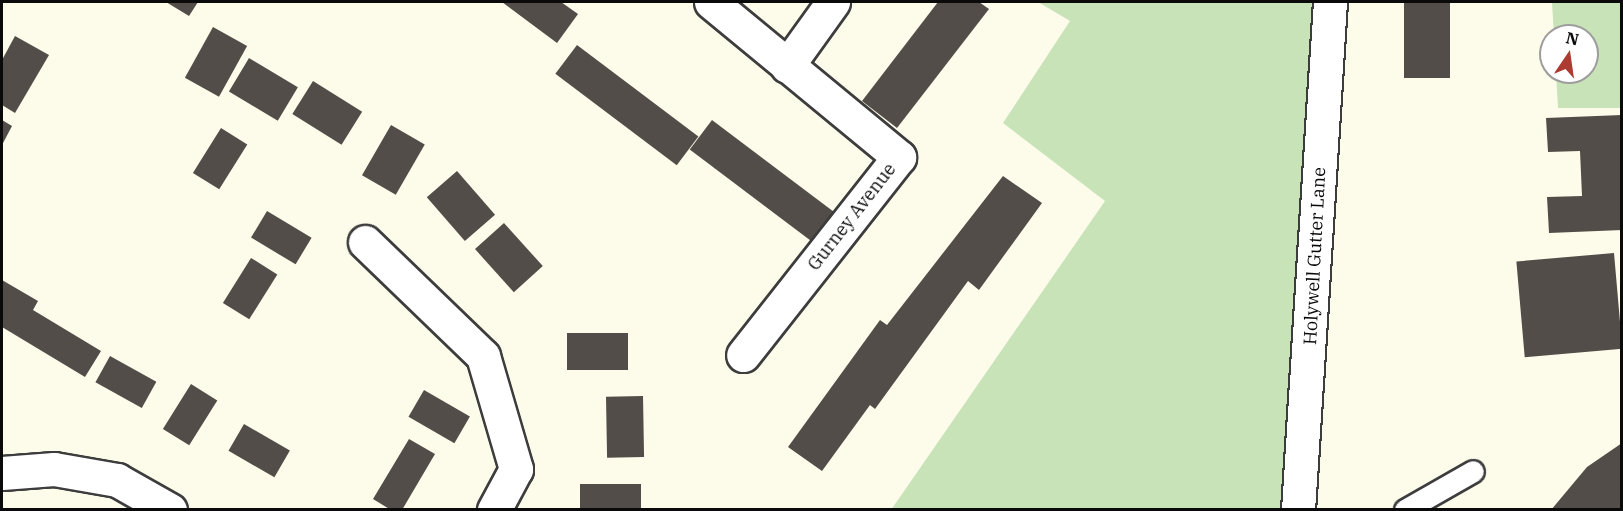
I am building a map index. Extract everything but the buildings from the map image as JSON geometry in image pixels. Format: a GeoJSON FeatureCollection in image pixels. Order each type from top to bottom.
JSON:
{"type":"FeatureCollection","features":[{"type":"Feature","properties":{"kind":"street","name":"Gurney Avenue"},"geometry":{"type":"LineString","coordinates":[[711,2],[899,157],[743,355]]}},
{"type":"Feature","properties":{"kind":"street"},"geometry":{"type":"LineString","coordinates":[[786,66],[832,2]]}},
{"type":"Feature","properties":{"kind":"street","name":"Holywell Gutter Lane"},"geometry":{"type":"LineString","coordinates":[[1298,510],[1330,2]]}},
{"type":"Feature","properties":{"kind":"street"},"geometry":{"type":"LineString","coordinates":[[365,242],[483,356],[516,469],[494,510]]}},
{"type":"Feature","properties":{"kind":"street"},"geometry":{"type":"LineString","coordinates":[[2,473],[54,469],[117,480],[170,510]]}},
{"type":"Feature","properties":{"kind":"lane"},"geometry":{"type":"LineString","coordinates":[[1405,510],[1473,471]]}},
{"type":"Feature","properties":{"kind":"green space"},"geometry":{"type":"Polygon","coordinates":[[[1038,2],[1347,2],[1315,509],[891,510],[1105,201],[1003,123],[1070,21],[1038,2]]]}},
{"type":"Feature","properties":{"kind":"green space"},"geometry":{"type":"Polygon","coordinates":[[[1552,2],[1621,2],[1621,108],[1558,108],[1557,84],[1599,84],[1599,24],[1553,24],[1552,2]]]}}]}
